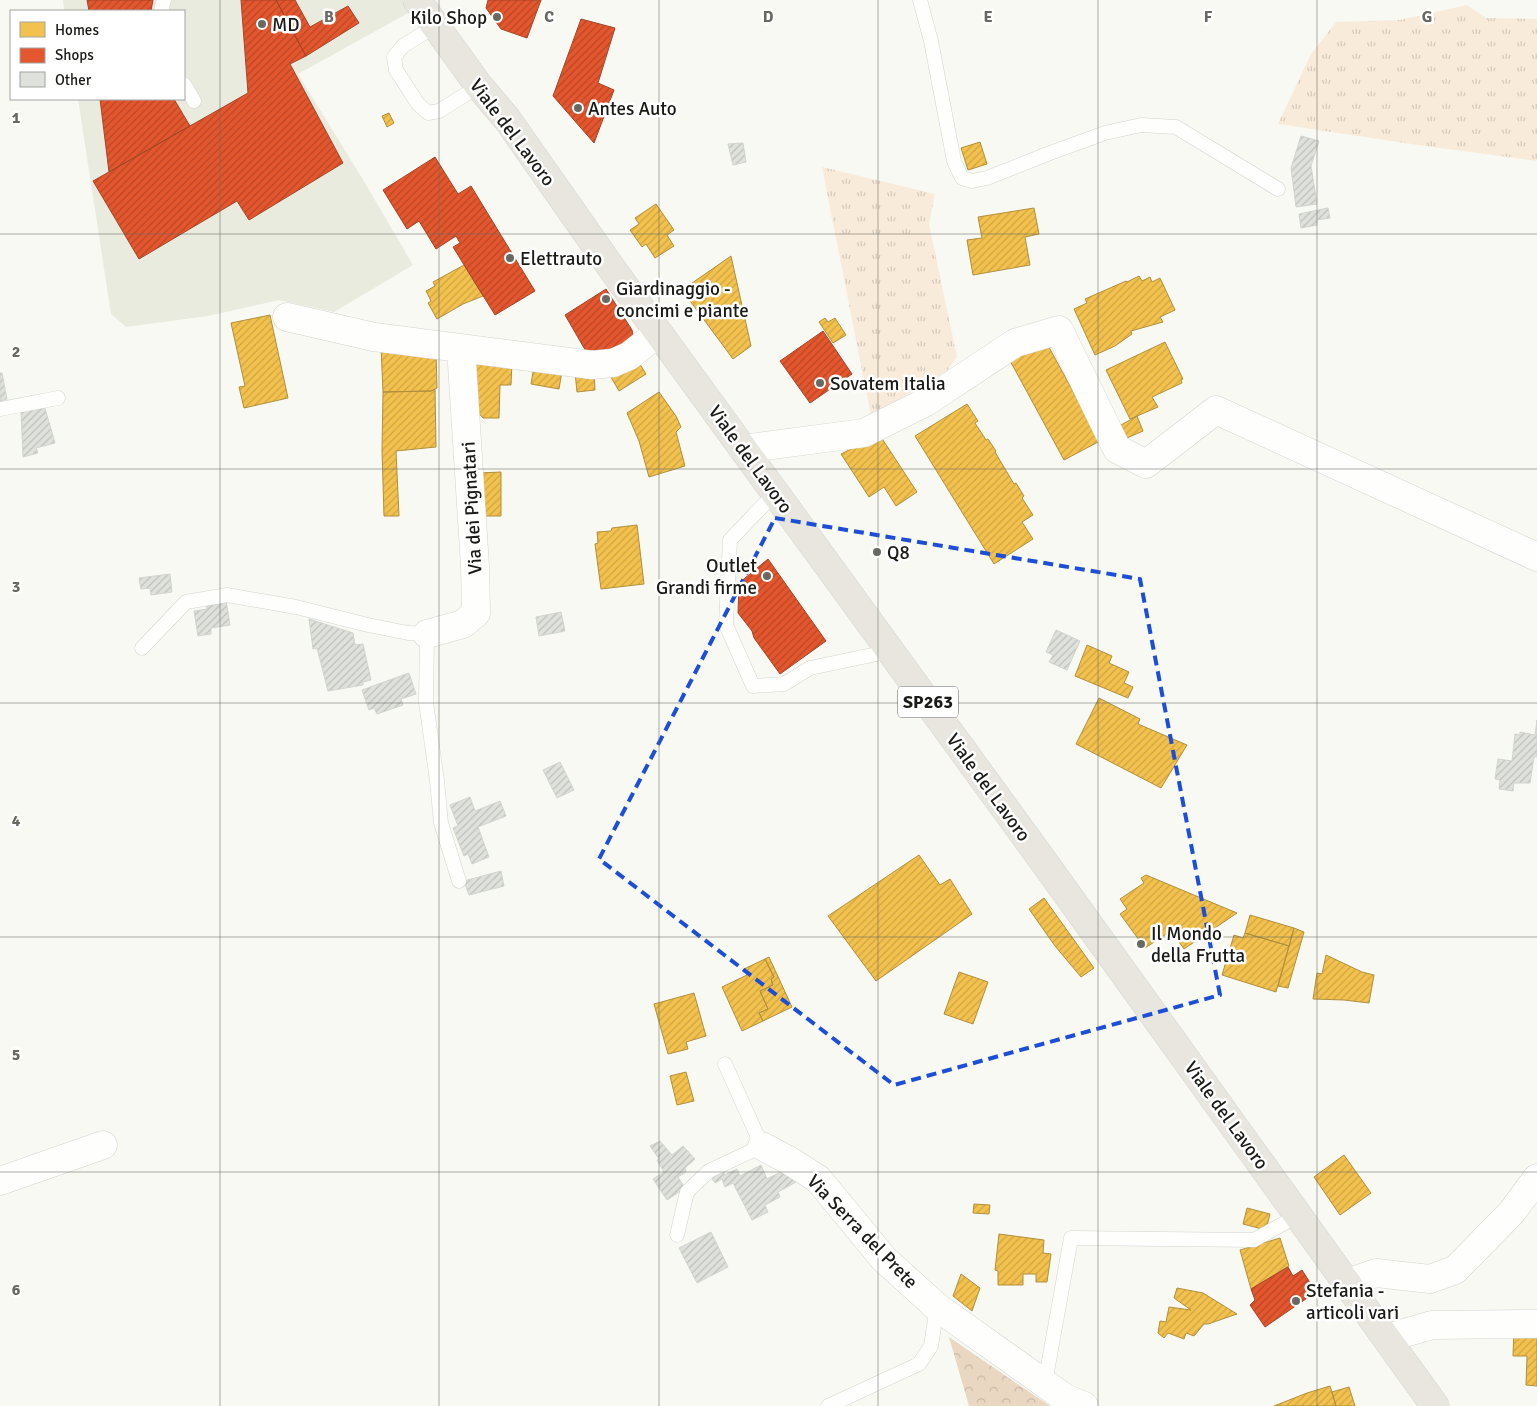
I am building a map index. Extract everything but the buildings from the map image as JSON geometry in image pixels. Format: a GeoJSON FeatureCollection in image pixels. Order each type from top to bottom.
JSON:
{"type":"FeatureCollection","features":[{"type":"Feature","properties":{"kind":"main road","name":"Viale del Lavoro"},"geometry":{"type":"LineString","coordinates":[[417,0],[479,86],[507,119],[658,333],[891,651],[1435,1406]]}},
{"type":"Feature","properties":{"kind":"street"},"geometry":{"type":"LineString","coordinates":[[286,317],[374,337],[592,365],[613,363],[628,356],[658,333]]}},
{"type":"Feature","properties":{"kind":"street"},"geometry":{"type":"LineString","coordinates":[[744,449],[864,433],[926,402],[1015,343],[1059,330],[1117,449],[1146,464],[1216,410],[1537,557]]}},
{"type":"Feature","properties":{"kind":"street","name":"Via dei Pignatari"},"geometry":{"type":"LineString","coordinates":[[427,634],[463,624],[476,613],[476,566],[461,348]]}},
{"type":"Feature","properties":{"kind":"street"},"geometry":{"type":"LineString","coordinates":[[0,1181],[103,1145]]}},
{"type":"Feature","properties":{"kind":"street","name":"Via Serra del Prete"},"geometry":{"type":"LineString","coordinates":[[762,1146],[818,1179],[884,1259],[937,1307],[1066,1398],[1084,1406]]}},
{"type":"Feature","properties":{"kind":"street"},"geometry":{"type":"LineString","coordinates":[[1347,1284],[1376,1273],[1430,1279],[1455,1270],[1511,1213],[1536,1180]]}},
{"type":"Feature","properties":{"kind":"street"},"geometry":{"type":"LineString","coordinates":[[1387,1338],[1432,1325],[1537,1324]]}},
{"type":"Feature","properties":{"kind":"lane"},"geometry":{"type":"LineString","coordinates":[[920,0],[931,41],[954,161],[962,178],[972,181],[987,178],[1050,152],[1104,133],[1141,125],[1176,127],[1278,189]]}},
{"type":"Feature","properties":{"kind":"lane"},"geometry":{"type":"LineString","coordinates":[[435,26],[403,46],[394,56],[396,70],[418,104],[428,114],[439,111],[479,86]]}},
{"type":"Feature","properties":{"kind":"lane"},"geometry":{"type":"LineString","coordinates":[[185,86],[194,101]]}},
{"type":"Feature","properties":{"kind":"lane"},"geometry":{"type":"LineString","coordinates":[[0,409],[58,398]]}},
{"type":"Feature","properties":{"kind":"lane"},"geometry":{"type":"LineString","coordinates":[[775,493],[730,540],[726,625],[753,686],[784,684],[810,668],[891,651]]}},
{"type":"Feature","properties":{"kind":"lane"},"geometry":{"type":"LineString","coordinates":[[142,648],[186,602],[227,595],[296,607],[368,625],[427,634],[426,702],[441,824],[459,881]]}},
{"type":"Feature","properties":{"kind":"lane"},"geometry":{"type":"LineString","coordinates":[[677,1235],[687,1192],[709,1171],[762,1146],[725,1064]]}},
{"type":"Feature","properties":{"kind":"lane"},"geometry":{"type":"LineString","coordinates":[[1045,1383],[1071,1238],[1254,1240],[1299,1215]]}},
{"type":"Feature","properties":{"kind":"lane"},"geometry":{"type":"LineString","coordinates":[[828,1406],[919,1364],[931,1346],[937,1307]]}},
{"type":"Feature","properties":{"kind":"highlighted area"},"geometry":{"type":"Polygon","coordinates":[[[775,518],[1140,579],[1220,995],[894,1085],[599,859],[775,518]]]}},
{"type":"Feature","properties":{"kind":"shaded area"},"geometry":{"type":"Polygon","coordinates":[[[63,0],[402,0],[410,12],[298,74],[413,265],[334,312],[279,300],[208,316],[126,327],[111,314],[78,100],[185,100],[185,10],[64,10],[63,0]]]}},
{"type":"Feature","properties":{"kind":"green space"},"geometry":{"type":"Polygon","coordinates":[[[1467,5],[1486,18],[1537,19],[1537,161],[1278,124],[1311,54],[1336,22],[1400,20],[1467,5]]]}},
{"type":"Feature","properties":{"kind":"green space"},"geometry":{"type":"Polygon","coordinates":[[[822,167],[935,194],[929,224],[957,357],[947,371],[871,416],[822,167]]]}},
{"type":"Feature","properties":{"kind":"green space"},"geometry":{"type":"Polygon","coordinates":[[[949,1337],[1050,1406],[969,1406],[949,1337]]]}},
{"type":"Feature","properties":{"kind":"place","name":"Kilo Shop"},"geometry":{"type":"Point","coordinates":[497,17]}},
{"type":"Feature","properties":{"kind":"place","name":"MD"},"geometry":{"type":"Point","coordinates":[262,24]}},
{"type":"Feature","properties":{"kind":"place","name":"Antes Auto"},"geometry":{"type":"Point","coordinates":[578,108]}},
{"type":"Feature","properties":{"kind":"place","name":"Elettrauto"},"geometry":{"type":"Point","coordinates":[510,258]}},
{"type":"Feature","properties":{"kind":"place","name":"Giardinaggio - concimi e piante"},"geometry":{"type":"Point","coordinates":[606,299]}},
{"type":"Feature","properties":{"kind":"place","name":"Sovatem Italia"},"geometry":{"type":"Point","coordinates":[820,383]}},
{"type":"Feature","properties":{"kind":"place","name":"Q8"},"geometry":{"type":"Point","coordinates":[877,552]}},
{"type":"Feature","properties":{"kind":"place","name":"Outlet Grandi firme"},"geometry":{"type":"Point","coordinates":[767,576]}},
{"type":"Feature","properties":{"kind":"place","name":"Il Mondo della Frutta"},"geometry":{"type":"Point","coordinates":[1141,944]}},
{"type":"Feature","properties":{"kind":"place","name":"Stefania - articoli vari"},"geometry":{"type":"Point","coordinates":[1296,1301]}}]}
